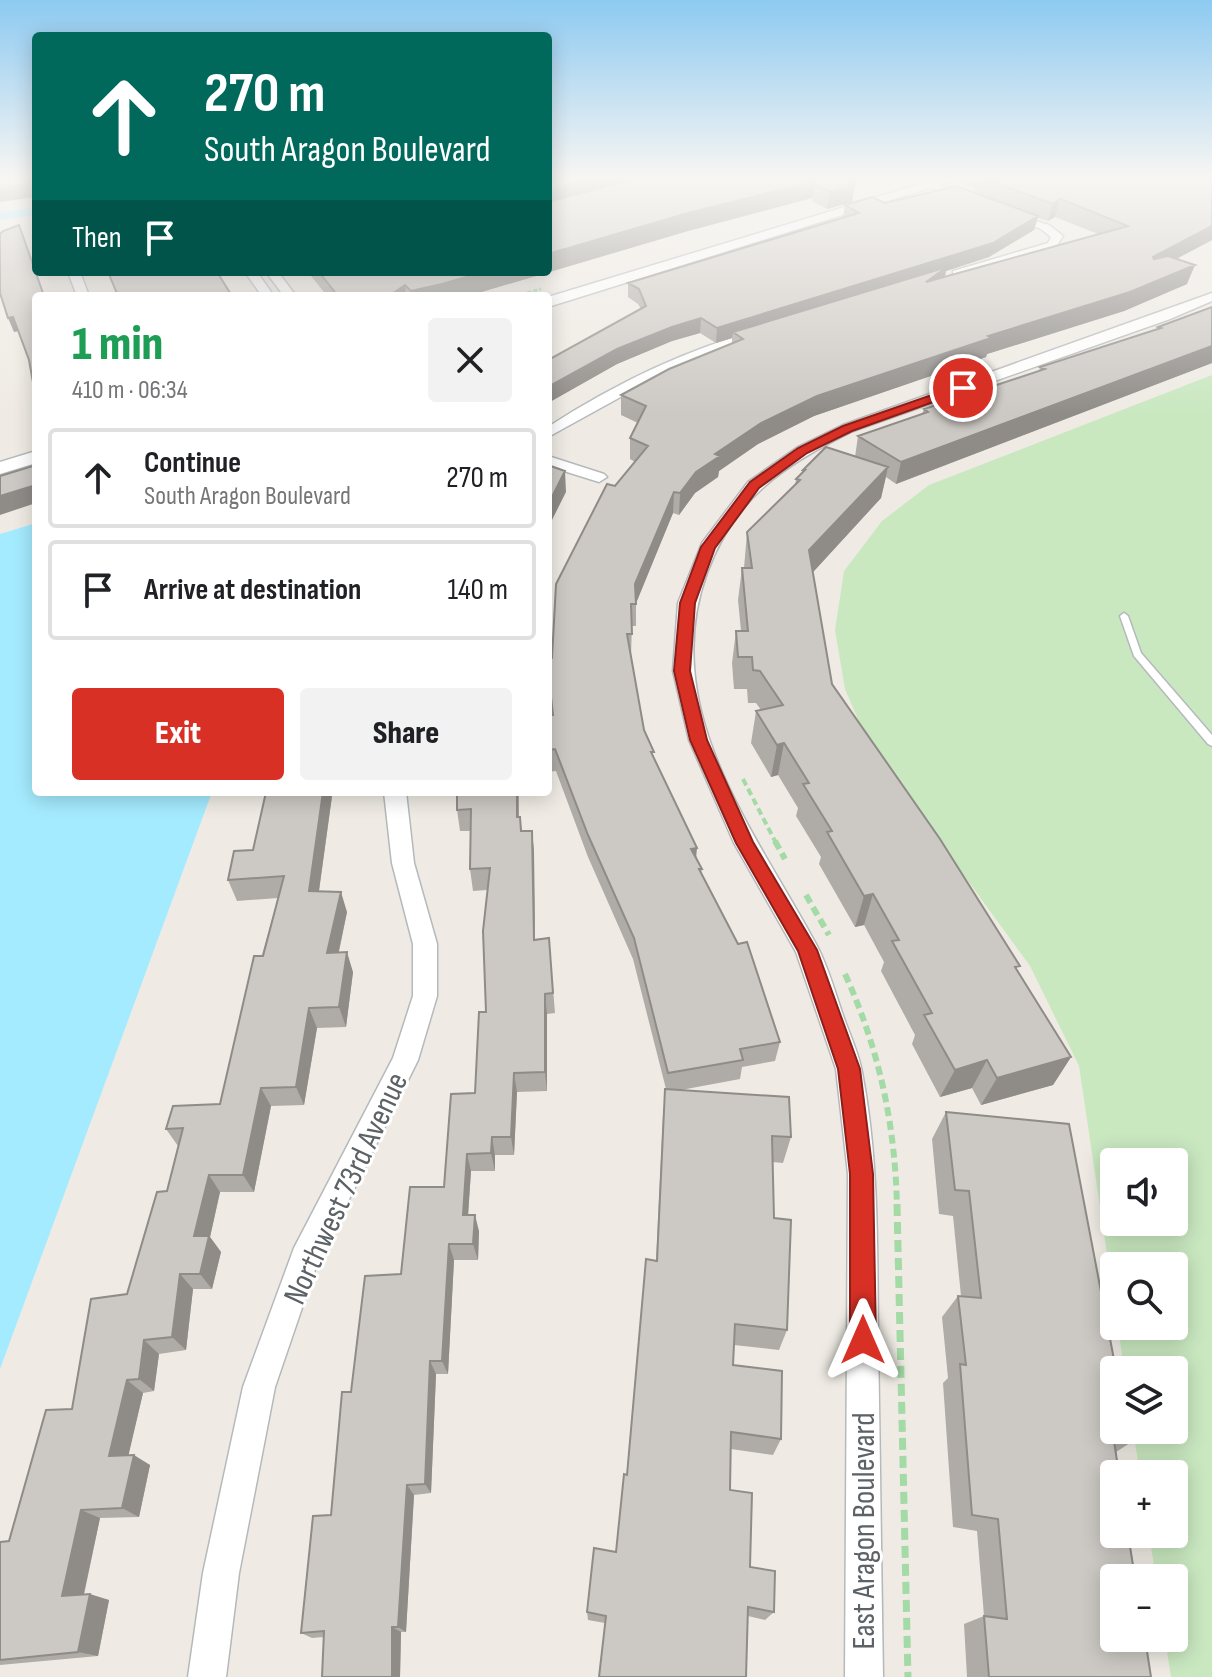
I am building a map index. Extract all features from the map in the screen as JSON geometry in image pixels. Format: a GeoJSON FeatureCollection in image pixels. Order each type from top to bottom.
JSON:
{"type":"FeatureCollection","features":[{"type":"Feature","properties":{"kind":"street"},"geometry":{"type":"LineString","coordinates":[[544,292],[661,257]]}},
{"type":"Feature","properties":{"kind":"street"},"geometry":{"type":"LineString","coordinates":[[552,301],[686,257]]}},
{"type":"Feature","properties":{"kind":"street"},"geometry":{"type":"LineString","coordinates":[[946,277],[1011,257]]}},
{"type":"Feature","properties":{"kind":"street","name":"East Aragon Boulevard"},"geometry":{"type":"LineString","coordinates":[[864,1677],[862,1174],[849,1069],[807,950],[745,843],[699,740],[682,671],[687,603],[708,547],[727,520],[754,485],[803,450],[848,428],[1212,297]]}},
{"type":"Feature","properties":{"kind":"street"},"geometry":{"type":"LineString","coordinates":[[552,430],[596,401],[653,372],[710,349],[768,331]]}},
{"type":"Feature","properties":{"kind":"street"},"geometry":{"type":"LineString","coordinates":[[0,453],[32,444]]}},
{"type":"Feature","properties":{"kind":"street"},"geometry":{"type":"LineString","coordinates":[[0,468],[32,458]]}},
{"type":"Feature","properties":{"kind":"street"},"geometry":{"type":"LineString","coordinates":[[552,462],[599,477]]}},
{"type":"Feature","properties":{"kind":"street","name":"Northwest 73rd Avenue"},"geometry":{"type":"LineString","coordinates":[[207,1677],[221,1573],[259,1387],[304,1258],[405,1060],[425,996],[425,944],[403,863],[395,796]]}},
{"type":"Feature","properties":{"kind":"lane"},"geometry":{"type":"LineString","coordinates":[[1124,616],[1137,654],[1212,742]]}},
{"type":"Feature","properties":{"kind":"green space"},"geometry":{"type":"Polygon","coordinates":[[[1212,375],[1212,1677],[1171,1677],[1167,1652],[1188,1652],[1188,1564],[1154,1564],[1151,1548],[1188,1548],[1188,1460],[1138,1460],[1135,1444],[1188,1444],[1188,1356],[1122,1356],[1120,1340],[1188,1340],[1188,1252],[1107,1252],[1104,1236],[1188,1236],[1188,1148],[1100,1148],[1100,1207],[1079,1066],[1030,966],[869,745],[845,689],[835,630],[844,571],[882,521],[929,485],[1212,375]]]}},
{"type":"Feature","properties":{"kind":"water"},"geometry":{"type":"Polygon","coordinates":[[[32,524],[32,796],[211,796],[0,1369],[0,534],[32,524]]]}},
{"type":"Feature","properties":{"kind":"building"},"geometry":{"type":"Polygon","coordinates":[[[0,257],[30,257],[32,276],[37,276],[43,292],[32,292],[32,377],[13,317],[8,318],[0,293],[0,257]]]}},
{"type":"Feature","properties":{"kind":"building"},"geometry":{"type":"Polygon","coordinates":[[[713,257],[947,257],[717,328],[701,318],[672,327],[617,349],[552,385],[552,358],[646,306],[639,289],[628,283],[713,257]]]}},
{"type":"Feature","properties":{"kind":"building"},"geometry":{"type":"Polygon","coordinates":[[[1015,257],[1172,257],[1195,265],[1130,292],[988,336],[991,338],[817,396],[761,423],[715,454],[720,456],[696,472],[680,493],[674,492],[635,584],[636,604],[631,604],[632,634],[627,634],[644,730],[654,752],[651,752],[697,848],[691,849],[702,869],[699,869],[738,944],[747,942],[780,1042],[740,1049],[743,1060],[668,1073],[634,938],[588,835],[555,749],[552,749],[556,584],[607,484],[615,486],[648,446],[630,438],[646,406],[621,395],[669,369],[743,339],[733,332],[947,267],[926,282],[1015,257]]]}},
{"type":"Feature","properties":{"kind":"building"},"geometry":{"type":"Polygon","coordinates":[[[110,276],[220,276],[230,292],[116,292],[110,276]]]}},
{"type":"Feature","properties":{"kind":"building"},"geometry":{"type":"Polygon","coordinates":[[[322,276],[470,276],[411,291],[405,285],[395,292],[335,292],[322,276]]]}},
{"type":"Feature","properties":{"kind":"building"},"geometry":{"type":"Polygon","coordinates":[[[1212,307],[1212,346],[901,462],[858,436],[928,412],[924,409],[1161,328],[1158,327],[1212,307]]]}},
{"type":"Feature","properties":{"kind":"building"},"geometry":{"type":"Polygon","coordinates":[[[826,447],[888,467],[809,550],[832,684],[940,839],[1020,966],[1015,967],[1071,1057],[997,1078],[987,1060],[955,1070],[924,1015],[932,1013],[892,941],[899,940],[873,894],[864,896],[827,832],[832,831],[803,784],[809,783],[784,743],[777,745],[756,711],[783,705],[760,671],[753,670],[752,657],[738,657],[736,631],[748,631],[742,568],[752,568],[747,532],[800,480],[796,479],[826,447]]]}},
{"type":"Feature","properties":{"kind":"building"},"geometry":{"type":"Polygon","coordinates":[[[32,466],[32,486],[0,496],[0,476],[32,466]]]}},
{"type":"Feature","properties":{"kind":"building"},"geometry":{"type":"Polygon","coordinates":[[[552,466],[565,471],[552,497],[552,466]]]}},
{"type":"Feature","properties":{"kind":"building"},"geometry":{"type":"Polygon","coordinates":[[[265,796],[322,796],[309,891],[341,892],[327,953],[347,952],[339,1007],[309,1008],[296,1087],[261,1088],[243,1175],[209,1175],[194,1236],[209,1236],[200,1274],[180,1274],[172,1337],[144,1340],[139,1379],[127,1380],[109,1456],[134,1455],[122,1508],[81,1510],[62,1596],[90,1594],[78,1652],[0,1660],[0,1542],[9,1541],[46,1410],[72,1409],[91,1299],[127,1294],[157,1192],[167,1191],[183,1128],[166,1129],[173,1106],[220,1104],[254,956],[263,956],[284,876],[228,880],[234,851],[253,850],[265,796]]]}},
{"type":"Feature","properties":{"kind":"building"},"geometry":{"type":"Polygon","coordinates":[[[457,796],[517,796],[521,831],[532,831],[534,940],[549,938],[553,993],[545,994],[545,1072],[514,1073],[511,1137],[492,1137],[491,1153],[467,1154],[463,1215],[475,1215],[473,1244],[449,1244],[442,1361],[430,1361],[425,1484],[407,1485],[398,1627],[392,1627],[392,1677],[322,1677],[324,1631],[301,1633],[313,1516],[331,1515],[342,1392],[351,1392],[365,1276],[401,1274],[410,1187],[444,1187],[451,1094],[475,1093],[479,1012],[486,1012],[483,931],[490,868],[470,869],[471,809],[457,810],[457,796]]]}},
{"type":"Feature","properties":{"kind":"building"},"geometry":{"type":"Polygon","coordinates":[[[665,1089],[789,1097],[791,1137],[772,1136],[774,1218],[791,1220],[787,1330],[735,1324],[733,1365],[782,1371],[781,1439],[731,1432],[730,1490],[752,1493],[750,1567],[775,1571],[774,1612],[748,1607],[746,1677],[599,1677],[606,1616],[587,1612],[594,1548],[616,1552],[624,1474],[627,1475],[646,1259],[657,1261],[665,1089]]]}},
{"type":"Feature","properties":{"kind":"building"},"geometry":{"type":"Polygon","coordinates":[[[946,1112],[1069,1124],[1100,1286],[1100,1340],[1110,1340],[1113,1356],[1100,1356],[1100,1444],[1114,1444],[1117,1460],[1100,1460],[1100,1548],[1130,1548],[1133,1564],[1100,1564],[1100,1652],[1147,1652],[1151,1677],[989,1677],[984,1616],[1007,1619],[998,1519],[972,1515],[960,1364],[966,1365],[958,1296],[981,1298],[969,1191],[955,1190],[946,1112]]]}},
{"type":"Feature","properties":{"kind":"route"},"geometry":{"type":"LineString","coordinates":[[863,1340],[862,1174],[849,1069],[807,950],[745,843],[699,740],[682,671],[687,603],[708,547],[754,485],[803,450],[848,428],[963,388]]}}]}
